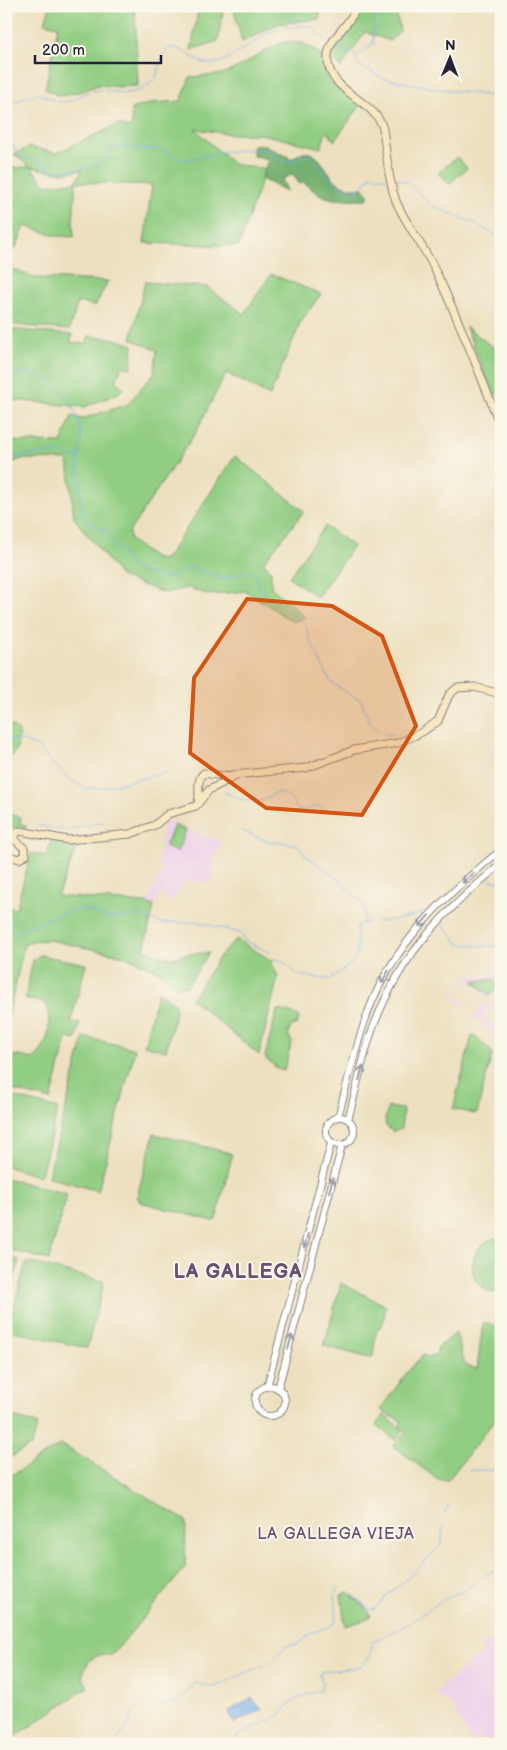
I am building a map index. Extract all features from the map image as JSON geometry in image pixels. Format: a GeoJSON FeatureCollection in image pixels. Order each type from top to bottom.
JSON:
{"type":"FeatureCollection","features":[{"type":"Feature","properties":{"kind":"main road"},"geometry":{"type":"LineString","coordinates":[[357,6],[355,14],[331,44],[328,60],[330,70],[338,84],[374,113],[382,125],[392,189],[397,204],[426,252],[448,298],[501,427]]}},
{"type":"Feature","properties":{"kind":"main road"},"geometry":{"type":"LineString","coordinates":[[198,804],[200,796],[198,781],[201,775],[207,773],[236,776],[306,768],[354,750],[398,743],[408,739],[438,722],[449,695],[457,688],[474,687],[501,694]]}},
{"type":"Feature","properties":{"kind":"main road"},"geometry":{"type":"LineString","coordinates":[[6,855],[19,859],[26,855],[24,848],[15,840],[15,834],[20,832],[68,840],[130,834],[149,828],[168,814],[192,808],[198,804],[211,788],[215,780],[213,775]]}},
{"type":"Feature","properties":{"kind":"main road"},"geometry":{"type":"LineString","coordinates":[[199,785],[204,789],[211,788],[236,776]]}},
{"type":"Feature","properties":{"kind":"street"},"geometry":{"type":"LineString","coordinates":[[267,1387],[331,1143],[326,1134],[326,1128],[329,1122],[338,1117],[362,1029],[378,989],[403,948],[436,907],[501,850]]}},
{"type":"Feature","properties":{"kind":"street"},"geometry":{"type":"LineString","coordinates":[[484,864],[491,871]]}},
{"type":"Feature","properties":{"kind":"street"},"geometry":{"type":"LineString","coordinates":[[348,1120],[371,1033],[388,992],[401,969],[414,949],[453,905],[501,864]]}},
{"type":"Feature","properties":{"kind":"street"},"geometry":{"type":"LineString","coordinates":[[331,1143],[342,1145],[351,1141],[354,1134],[354,1128],[348,1120],[338,1117]]}},
{"type":"Feature","properties":{"kind":"street"},"geometry":{"type":"LineString","coordinates":[[278,1389],[342,1145]]}},
{"type":"Feature","properties":{"kind":"street"},"geometry":{"type":"LineString","coordinates":[[267,1387],[278,1389],[284,1396],[282,1409],[272,1416],[265,1415],[259,1411],[255,1404],[258,1392],[267,1387]]}},
{"type":"Feature","properties":{"kind":"highlighted area"},"geometry":{"type":"Polygon","coordinates":[[[247,599],[332,606],[382,636],[416,726],[362,815],[266,808],[190,753],[194,678],[247,599]]]}},
{"type":"Feature","properties":{"kind":"shaded area"},"geometry":{"type":"Polygon","coordinates":[[[167,820],[186,830],[187,828],[198,834],[221,841],[220,850],[217,850],[211,884],[186,881],[172,901],[160,893],[154,906],[146,903],[162,869],[158,863],[158,856],[163,826],[167,820]]]}},
{"type":"Feature","properties":{"kind":"shaded area"},"geometry":{"type":"Polygon","coordinates":[[[469,975],[501,975],[499,980],[475,980],[489,996],[501,984],[487,1002],[491,1007],[482,1017],[491,1025],[501,1014],[491,1026],[496,1030],[501,1025],[497,1030],[501,1033],[501,1041],[473,1016],[489,998],[467,979],[452,994],[462,1002],[460,1004],[450,995],[469,975]]]}},
{"type":"Feature","properties":{"kind":"shaded area"},"geometry":{"type":"Polygon","coordinates":[[[489,1640],[501,1647],[501,1744],[492,1744],[489,1739],[470,1740],[451,1705],[435,1693],[483,1651],[481,1644],[489,1640]]]}},
{"type":"Feature","properties":{"kind":"green space"},"geometry":{"type":"Polygon","coordinates":[[[50,6],[135,6],[138,86],[98,85],[83,91],[60,96],[45,89],[58,26],[45,23],[50,6]]]}},
{"type":"Feature","properties":{"kind":"green space"},"geometry":{"type":"Polygon","coordinates":[[[199,6],[224,6],[218,41],[191,50],[199,6]]]}},
{"type":"Feature","properties":{"kind":"green space"},"geometry":{"type":"Polygon","coordinates":[[[233,6],[322,6],[319,19],[277,24],[242,42],[233,6]]]}},
{"type":"Feature","properties":{"kind":"green space"},"geometry":{"type":"Polygon","coordinates":[[[361,6],[395,6],[400,31],[390,41],[365,32],[341,68],[331,56],[339,40],[352,26],[361,6]]]}},
{"type":"Feature","properties":{"kind":"green space"},"geometry":{"type":"Polygon","coordinates":[[[285,42],[302,43],[312,48],[321,55],[330,82],[361,105],[334,141],[328,132],[325,135],[321,148],[261,134],[231,134],[195,129],[233,164],[265,169],[239,246],[144,243],[152,185],[76,182],[73,221],[74,237],[57,236],[25,226],[15,250],[6,247],[6,190],[14,187],[8,168],[30,167],[14,154],[30,147],[56,153],[119,124],[128,128],[132,124],[131,109],[152,103],[181,101],[190,77],[221,74],[285,42]],[[31,167],[46,185],[76,182],[82,170],[62,173],[31,167]]]}},
{"type":"Feature","properties":{"kind":"green space"},"geometry":{"type":"Polygon","coordinates":[[[253,145],[265,145],[292,159],[300,154],[307,153],[313,155],[319,159],[337,182],[346,187],[363,188],[369,195],[367,199],[332,199],[318,194],[303,182],[300,185],[293,174],[282,179],[287,191],[261,179],[268,159],[253,156],[253,145]]]}},
{"type":"Feature","properties":{"kind":"green space"},"geometry":{"type":"Polygon","coordinates":[[[457,157],[467,168],[449,184],[438,173],[457,157]]]}},
{"type":"Feature","properties":{"kind":"green space"},"geometry":{"type":"Polygon","coordinates":[[[6,267],[36,278],[108,281],[95,306],[78,302],[69,330],[6,324],[6,267]]]}},
{"type":"Feature","properties":{"kind":"green space"},"geometry":{"type":"Polygon","coordinates":[[[271,274],[321,294],[301,321],[270,396],[226,373],[196,432],[129,532],[130,540],[154,558],[162,560],[168,556],[235,456],[304,511],[264,562],[271,572],[271,587],[305,617],[293,622],[246,591],[209,595],[188,588],[164,593],[121,577],[74,518],[68,460],[21,459],[10,464],[6,463],[6,454],[10,441],[61,443],[72,416],[82,419],[128,404],[154,373],[157,350],[131,339],[145,282],[207,287],[244,314],[271,274]]]}},
{"type":"Feature","properties":{"kind":"green space"},"geometry":{"type":"Polygon","coordinates":[[[466,327],[501,353],[501,397],[491,391],[466,327]]]}},
{"type":"Feature","properties":{"kind":"green space"},"geometry":{"type":"Polygon","coordinates":[[[6,329],[73,335],[70,342],[86,344],[89,336],[116,339],[133,345],[131,368],[122,366],[116,382],[124,388],[117,394],[84,407],[6,398],[6,329]]]}},
{"type":"Feature","properties":{"kind":"green space"},"geometry":{"type":"Polygon","coordinates":[[[325,526],[353,546],[317,597],[289,577],[325,526]]]}},
{"type":"Feature","properties":{"kind":"green space"},"geometry":{"type":"Polygon","coordinates":[[[6,722],[19,731],[17,749],[6,764],[6,722]]]}},
{"type":"Feature","properties":{"kind":"green space"},"geometry":{"type":"Polygon","coordinates":[[[6,814],[21,817],[20,824],[26,825],[26,828],[6,827],[6,814]]]}},
{"type":"Feature","properties":{"kind":"green space"},"geometry":{"type":"Polygon","coordinates":[[[174,825],[186,830],[177,852],[165,847],[174,825]]]}},
{"type":"Feature","properties":{"kind":"green space"},"geometry":{"type":"Polygon","coordinates":[[[51,841],[67,843],[80,841],[57,896],[146,903],[154,906],[144,949],[174,958],[185,954],[209,953],[187,986],[177,986],[158,971],[125,956],[49,940],[32,941],[24,945],[6,1027],[6,907],[16,909],[31,853],[47,856],[51,841]]]}},
{"type":"Feature","properties":{"kind":"green space"},"geometry":{"type":"Polygon","coordinates":[[[236,939],[271,960],[278,977],[259,1055],[191,999],[221,955],[236,939]]]}},
{"type":"Feature","properties":{"kind":"green space"},"geometry":{"type":"Polygon","coordinates":[[[40,955],[86,964],[71,1021],[80,1024],[76,1040],[67,1038],[51,1100],[12,1090],[8,1083],[14,1055],[34,1059],[47,1040],[49,1025],[44,1002],[25,999],[33,960],[40,955]]]}},
{"type":"Feature","properties":{"kind":"green space"},"geometry":{"type":"Polygon","coordinates":[[[501,979],[501,984],[490,996],[473,981],[501,979]]]}},
{"type":"Feature","properties":{"kind":"green space"},"geometry":{"type":"Polygon","coordinates":[[[158,991],[174,1003],[176,1010],[166,1051],[144,1045],[158,991]]]}},
{"type":"Feature","properties":{"kind":"green space"},"geometry":{"type":"Polygon","coordinates":[[[277,1011],[299,1017],[297,1024],[289,1031],[292,1041],[284,1070],[281,1071],[266,1059],[265,1056],[277,1011]]]}},
{"type":"Feature","properties":{"kind":"green space"},"geometry":{"type":"Polygon","coordinates":[[[475,1035],[492,1054],[477,1113],[475,1114],[453,1109],[472,1036],[475,1035]]]}},
{"type":"Feature","properties":{"kind":"green space"},"geometry":{"type":"Polygon","coordinates":[[[84,1037],[135,1049],[98,1191],[48,1177],[84,1037]]]}},
{"type":"Feature","properties":{"kind":"green space"},"geometry":{"type":"Polygon","coordinates":[[[11,1096],[58,1109],[41,1174],[37,1176],[6,1166],[6,1099],[11,1096]]]}},
{"type":"Feature","properties":{"kind":"green space"},"geometry":{"type":"Polygon","coordinates":[[[388,1107],[402,1109],[401,1129],[393,1132],[386,1126],[385,1120],[388,1107]]]}},
{"type":"Feature","properties":{"kind":"green space"},"geometry":{"type":"Polygon","coordinates":[[[154,1134],[230,1153],[232,1156],[216,1220],[213,1221],[140,1202],[137,1196],[154,1134]]]}},
{"type":"Feature","properties":{"kind":"green space"},"geometry":{"type":"Polygon","coordinates":[[[6,1178],[67,1194],[49,1260],[6,1249],[6,1178]]]}},
{"type":"Feature","properties":{"kind":"green space"},"geometry":{"type":"Polygon","coordinates":[[[495,1238],[501,1238],[501,1293],[489,1291],[481,1286],[475,1279],[472,1270],[473,1260],[477,1251],[484,1243],[495,1238]]]}},
{"type":"Feature","properties":{"kind":"green space"},"geometry":{"type":"Polygon","coordinates":[[[6,1257],[19,1260],[6,1310],[6,1257]]]}},
{"type":"Feature","properties":{"kind":"green space"},"geometry":{"type":"Polygon","coordinates":[[[26,1263],[104,1283],[87,1348],[10,1330],[8,1327],[26,1263]]]}},
{"type":"Feature","properties":{"kind":"green space"},"geometry":{"type":"Polygon","coordinates":[[[341,1283],[386,1306],[383,1323],[376,1332],[373,1356],[370,1358],[324,1346],[341,1283]]]}},
{"type":"Feature","properties":{"kind":"green space"},"geometry":{"type":"Polygon","coordinates":[[[483,1323],[501,1326],[501,1412],[448,1480],[438,1480],[394,1446],[406,1431],[400,1426],[401,1421],[383,1412],[381,1408],[408,1371],[424,1354],[428,1358],[436,1354],[437,1348],[456,1333],[465,1365],[477,1369],[483,1323]]]}},
{"type":"Feature","properties":{"kind":"green space"},"geometry":{"type":"Polygon","coordinates":[[[6,1415],[38,1424],[32,1445],[6,1460],[6,1415]]]}},
{"type":"Feature","properties":{"kind":"green space"},"geometry":{"type":"Polygon","coordinates":[[[384,1415],[403,1430],[395,1440],[376,1425],[384,1415]]]}},
{"type":"Feature","properties":{"kind":"green space"},"geometry":{"type":"Polygon","coordinates":[[[61,1444],[186,1521],[185,1568],[112,1655],[92,1658],[89,1661],[82,1677],[88,1687],[7,1742],[6,1479],[61,1444]]]}},
{"type":"Feature","properties":{"kind":"green space"},"geometry":{"type":"Polygon","coordinates":[[[348,1592],[366,1608],[371,1616],[365,1620],[345,1626],[341,1595],[348,1592]]]}},
{"type":"Feature","properties":{"kind":"water"},"geometry":{"type":"Polygon","coordinates":[[[252,1698],[262,1710],[234,1723],[229,1711],[252,1698]]]}},
{"type":"Feature","properties":{"kind":"waterway"},"geometry":{"type":"LineString","coordinates":[[280,6],[299,25]]}},
{"type":"Feature","properties":{"kind":"waterway"},"geometry":{"type":"LineString","coordinates":[[356,57],[373,44],[375,6]]}},
{"type":"Feature","properties":{"kind":"waterway"},"geometry":{"type":"LineString","coordinates":[[6,102],[35,94],[63,102],[73,100],[93,91],[135,92],[143,89],[155,79],[163,55],[170,48],[182,51],[204,63],[210,64],[222,61],[266,34],[281,29],[309,26],[315,29],[325,40]]}},
{"type":"Feature","properties":{"kind":"waterway"},"geometry":{"type":"LineString","coordinates":[[336,49],[351,52],[360,66],[383,78],[439,89],[501,97]]}},
{"type":"Feature","properties":{"kind":"waterway"},"geometry":{"type":"LineString","coordinates":[[6,134],[21,159],[37,160],[50,169],[63,171],[94,167],[108,158],[111,150],[116,147],[140,150],[154,148],[183,160],[233,151],[264,149],[286,162],[308,154],[329,178],[341,187],[349,190],[357,190],[363,186],[371,175],[386,178]]}},
{"type":"Feature","properties":{"kind":"waterway"},"geometry":{"type":"LineString","coordinates":[[393,178],[408,182],[432,206],[474,223],[501,238]]}},
{"type":"Feature","properties":{"kind":"waterway"},"geometry":{"type":"LineString","coordinates":[[6,370],[33,374],[42,378],[59,389],[66,397],[72,406],[79,425],[81,435],[79,458]]}},
{"type":"Feature","properties":{"kind":"waterway"},"geometry":{"type":"LineString","coordinates":[[6,453],[11,456],[60,453],[64,456]]}},
{"type":"Feature","properties":{"kind":"waterway"},"geometry":{"type":"LineString","coordinates":[[69,456],[78,459],[82,507],[86,522],[105,531],[133,568],[141,572],[170,578],[186,569],[192,568],[221,578],[247,572],[255,573],[259,588],[306,625],[309,638],[330,681],[345,692],[361,700],[369,721],[380,732],[397,736]]}},
{"type":"Feature","properties":{"kind":"waterway"},"geometry":{"type":"LineString","coordinates":[[6,738],[23,741],[39,748],[54,765],[75,783],[87,788],[100,788],[168,772]]}},
{"type":"Feature","properties":{"kind":"waterway"},"geometry":{"type":"LineString","coordinates":[[225,792],[239,799],[251,802],[263,800],[277,792],[290,798],[298,810],[318,806],[331,812]]}},
{"type":"Feature","properties":{"kind":"waterway"},"geometry":{"type":"LineString","coordinates":[[6,814],[21,817]]}},
{"type":"Feature","properties":{"kind":"waterway"},"geometry":{"type":"LineString","coordinates":[[37,825],[66,830],[103,822]]}},
{"type":"Feature","properties":{"kind":"waterway"},"geometry":{"type":"LineString","coordinates":[[242,831],[270,842],[298,845],[304,854],[341,881],[358,898],[365,910],[363,922]]}},
{"type":"Feature","properties":{"kind":"waterway"},"geometry":{"type":"LineString","coordinates":[[490,880],[501,882]]}},
{"type":"Feature","properties":{"kind":"waterway"},"geometry":{"type":"LineString","coordinates":[[6,932],[20,930],[60,913],[82,909],[111,919],[138,915],[162,923],[198,922],[240,933],[245,941],[266,951],[274,959],[283,961],[299,975],[331,979],[352,963],[357,954],[357,927],[369,921]]}},
{"type":"Feature","properties":{"kind":"waterway"},"geometry":{"type":"LineString","coordinates":[[377,922],[401,919],[423,913]]}},
{"type":"Feature","properties":{"kind":"waterway"},"geometry":{"type":"LineString","coordinates":[[442,924],[459,944],[501,947]]}},
{"type":"Feature","properties":{"kind":"waterway"},"geometry":{"type":"LineString","coordinates":[[469,1470],[497,1470]]}},
{"type":"Feature","properties":{"kind":"waterway"},"geometry":{"type":"LineString","coordinates":[[444,1514],[449,1505]]}},
{"type":"Feature","properties":{"kind":"waterway"},"geometry":{"type":"LineString","coordinates":[[352,1594],[370,1610],[375,1609],[386,1596],[409,1577],[441,1545],[443,1528]]}},
{"type":"Feature","properties":{"kind":"waterway"},"geometry":{"type":"LineString","coordinates":[[486,1575],[501,1568]]}},
{"type":"Feature","properties":{"kind":"waterway"},"geometry":{"type":"LineString","coordinates":[[230,1744],[240,1735],[279,1715],[298,1698],[321,1691],[322,1682],[320,1674],[322,1672],[360,1667],[370,1656],[373,1641],[408,1624],[443,1600],[465,1590],[476,1582]]}},
{"type":"Feature","properties":{"kind":"waterway"},"geometry":{"type":"LineString","coordinates":[[117,1739],[123,1734],[134,1711],[142,1703],[150,1700],[162,1705],[181,1700],[195,1683],[214,1687],[269,1663],[286,1646],[298,1644],[312,1633],[333,1625],[336,1616],[335,1596],[338,1587]]}},
{"type":"Feature","properties":{"kind":"district","name":"LA GALLEGA"},"geometry":{"type":"Point","coordinates":[238,1271]}},
{"type":"Feature","properties":{"kind":"district","name":"LA GALLEGA VIEJA"},"geometry":{"type":"Point","coordinates":[336,1533]}}]}
